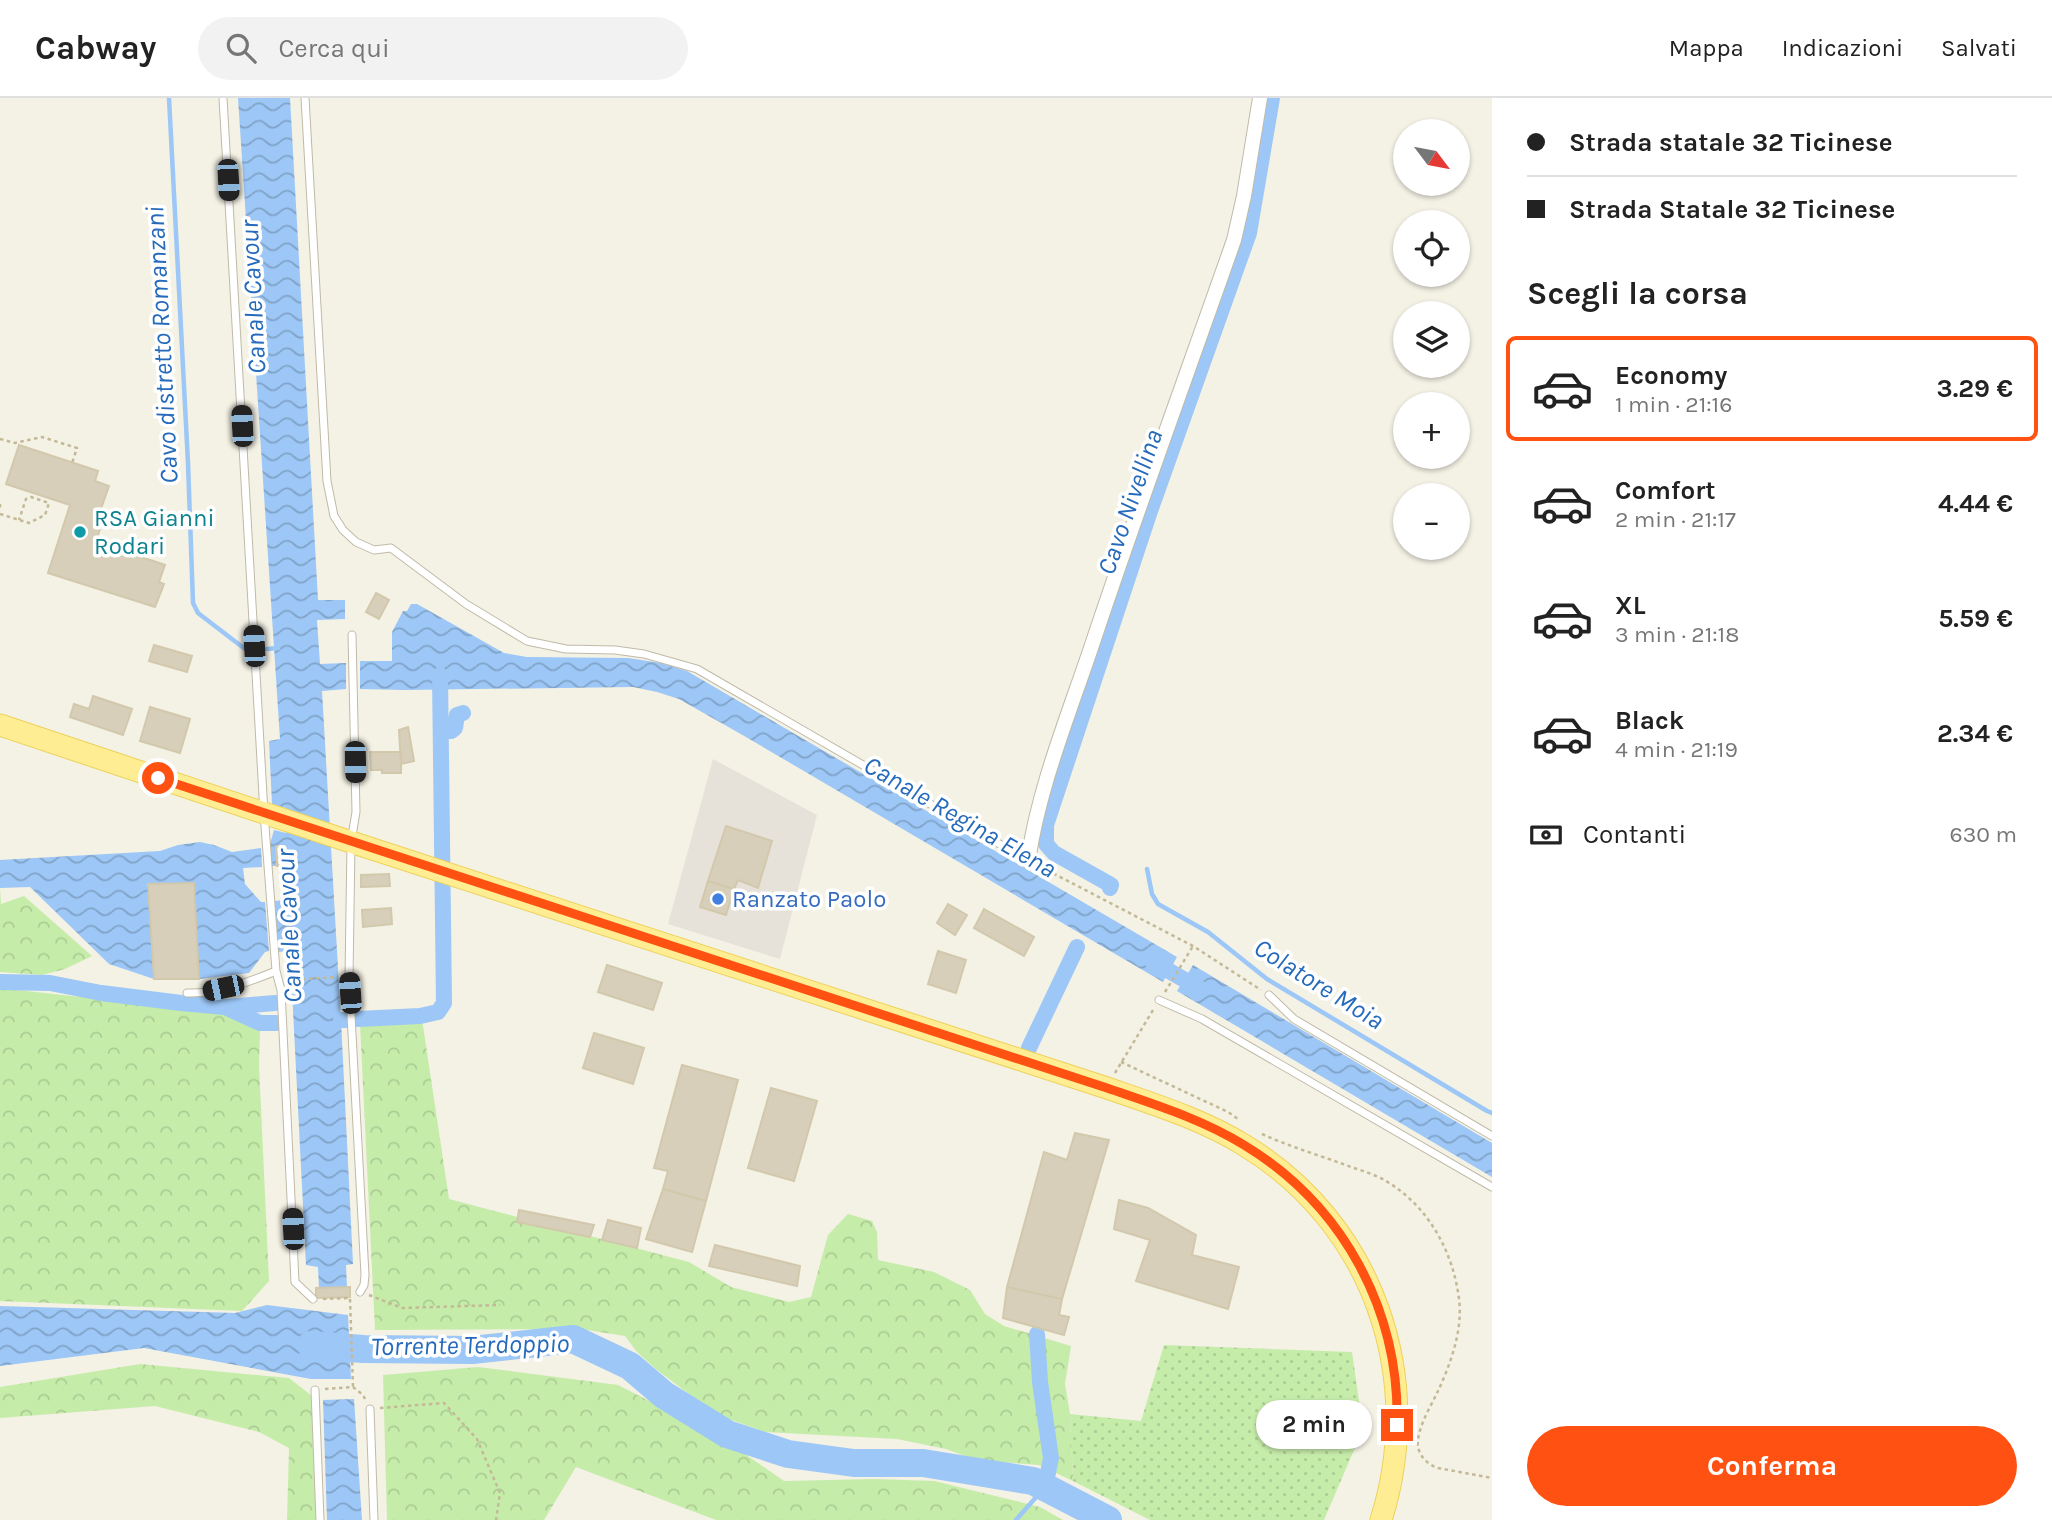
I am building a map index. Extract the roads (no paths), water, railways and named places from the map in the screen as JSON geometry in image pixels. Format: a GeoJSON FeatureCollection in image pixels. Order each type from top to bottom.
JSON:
{"type":"FeatureCollection","features":[{"type":"Feature","properties":{"kind":"main road"},"geometry":{"type":"LineString","coordinates":[[0,725],[1107,1088],[1198,1122],[1243,1144],[1303,1190],[1326,1216],[1353,1255],[1376,1299],[1395,1377],[1397,1410],[1391,1479],[1381,1520]]}},
{"type":"Feature","properties":{"kind":"street"},"geometry":{"type":"LineString","coordinates":[[1028,861],[1047,779],[1103,610],[1234,240],[1260,98]]}},
{"type":"Feature","properties":{"kind":"lane"},"geometry":{"type":"LineString","coordinates":[[223,98],[270,815],[276,971],[282,990],[295,1282],[313,1299]]}},
{"type":"Feature","properties":{"kind":"lane"},"geometry":{"type":"LineString","coordinates":[[304,98],[327,481],[334,516],[343,530],[356,542],[374,550],[391,548],[466,604],[527,641],[566,649],[644,653],[698,669],[1028,861]]}},
{"type":"Feature","properties":{"kind":"lane"},"geometry":{"type":"LineString","coordinates":[[352,635],[356,813],[343,839],[365,1275],[364,1286],[360,1292]]}},
{"type":"Feature","properties":{"kind":"lane"},"geometry":{"type":"LineString","coordinates":[[187,993],[223,988],[276,971]]}},
{"type":"Feature","properties":{"kind":"lane"},"geometry":{"type":"LineString","coordinates":[[1269,995],[1294,1019],[1492,1136]]}},
{"type":"Feature","properties":{"kind":"lane"},"geometry":{"type":"LineString","coordinates":[[1159,1000],[1202,1019],[1492,1187]]}},
{"type":"Feature","properties":{"kind":"lane"},"geometry":{"type":"LineString","coordinates":[[314,1390],[320,1520]]}},
{"type":"Feature","properties":{"kind":"lane"},"geometry":{"type":"LineString","coordinates":[[370,1409],[374,1520]]}},
{"type":"Feature","properties":{"kind":"water","name":"Canale Cavour"},"geometry":{"type":"Polygon","coordinates":[[[238,98],[290,98],[318,600],[345,600],[345,619],[317,620],[320,664],[346,663],[346,689],[322,691],[353,1264],[346,1265],[347,1288],[319,1288],[318,1267],[306,1265],[290,951],[278,952],[274,901],[289,897],[289,868],[286,866],[285,846],[276,846],[277,866],[271,866],[270,844],[274,830],[286,833],[286,808],[272,804],[269,741],[280,739],[238,98]]]}},
{"type":"Feature","properties":{"kind":"water"},"geometry":{"type":"Polygon","coordinates":[[[411,604],[417,604],[504,653],[527,657],[628,658],[661,663],[687,671],[1177,957],[1163,982],[679,699],[633,687],[360,689],[360,661],[392,661],[392,632],[403,611],[407,611],[411,604]]]}},
{"type":"Feature","properties":{"kind":"water"},"geometry":{"type":"Polygon","coordinates":[[[200,842],[232,852],[261,848],[262,867],[243,868],[245,884],[261,902],[265,902],[269,951],[265,952],[249,973],[199,979],[194,883],[148,884],[154,979],[109,964],[30,887],[0,888],[0,860],[160,851],[200,842]]]}},
{"type":"Feature","properties":{"kind":"water"},"geometry":{"type":"Polygon","coordinates":[[[1193,965],[1492,1143],[1492,1177],[1177,991],[1193,965]]]}},
{"type":"Feature","properties":{"kind":"water"},"geometry":{"type":"Polygon","coordinates":[[[267,1305],[348,1315],[351,1379],[311,1379],[144,1348],[0,1366],[0,1306],[235,1313],[267,1305]]]}},
{"type":"Feature","properties":{"kind":"water"},"geometry":{"type":"Polygon","coordinates":[[[354,1399],[362,1520],[327,1520],[323,1400],[354,1399]]]}},
{"type":"Feature","properties":{"kind":"waterway","name":"Cavo distretto Romanzani"},"geometry":{"type":"LineString","coordinates":[[169,98],[193,603],[198,613],[245,649]]}},
{"type":"Feature","properties":{"kind":"waterway","name":"Cavo Nivellina"},"geometry":{"type":"LineString","coordinates":[[1110,888],[1111,885],[1054,853],[1046,844],[1046,825],[1150,511],[1249,233],[1272,98]]}},
{"type":"Feature","properties":{"kind":"waterway","name":"Cavo distretto Romanzani"},"geometry":{"type":"LineString","coordinates":[[267,649],[278,648]]}},
{"type":"Feature","properties":{"kind":"waterway"},"geometry":{"type":"LineString","coordinates":[[358,1019],[420,1016],[438,1012],[444,1003],[440,675]]}},
{"type":"Feature","properties":{"kind":"waterway","name":"Cavo Nivellina"},"geometry":{"type":"LineString","coordinates":[[441,731],[455,728],[457,715],[463,713]]}},
{"type":"Feature","properties":{"kind":"waterway","name":"Colatore Moia"},"geometry":{"type":"LineString","coordinates":[[1147,869],[1152,894],[1158,904],[1208,932],[1267,979],[1492,1113]]}},
{"type":"Feature","properties":{"kind":"waterway"},"geometry":{"type":"LineString","coordinates":[[1029,1048],[1077,947]]}},
{"type":"Feature","properties":{"kind":"waterway","name":"Canale Regina Elena"},"geometry":{"type":"LineString","coordinates":[[1152,961],[1202,990]]}},
{"type":"Feature","properties":{"kind":"waterway"},"geometry":{"type":"LineString","coordinates":[[0,982],[50,983],[101,993],[225,1007],[260,1023],[276,1023]]}},
{"type":"Feature","properties":{"kind":"waterway","name":"Canale Cavour"},"geometry":{"type":"LineString","coordinates":[[227,1007],[275,1003]]}},
{"type":"Feature","properties":{"kind":"waterway"},"geometry":{"type":"LineString","coordinates":[[341,1020],[347,1020]]}},
{"type":"Feature","properties":{"kind":"waterway"},"geometry":{"type":"LineString","coordinates":[[1037,1334],[1040,1382],[1051,1458],[1045,1487]]}},
{"type":"Feature","properties":{"kind":"waterway","name":"Torrente Terdoppio"},"geometry":{"type":"LineString","coordinates":[[311,1345],[363,1349],[472,1350],[573,1339],[630,1366],[664,1395],[727,1434],[788,1454],[854,1463],[923,1463],[1033,1481],[1108,1520]]}},
{"type":"Feature","properties":{"kind":"waterway"},"geometry":{"type":"LineString","coordinates":[[1016,1520],[1045,1487]]}},
{"type":"Feature","properties":{"kind":"place","name":"RSA Gianni Rodari"},"geometry":{"type":"Point","coordinates":[80,532]}},
{"type":"Feature","properties":{"kind":"place","name":"Ranzato Paolo"},"geometry":{"type":"Point","coordinates":[718,899]}}]}
